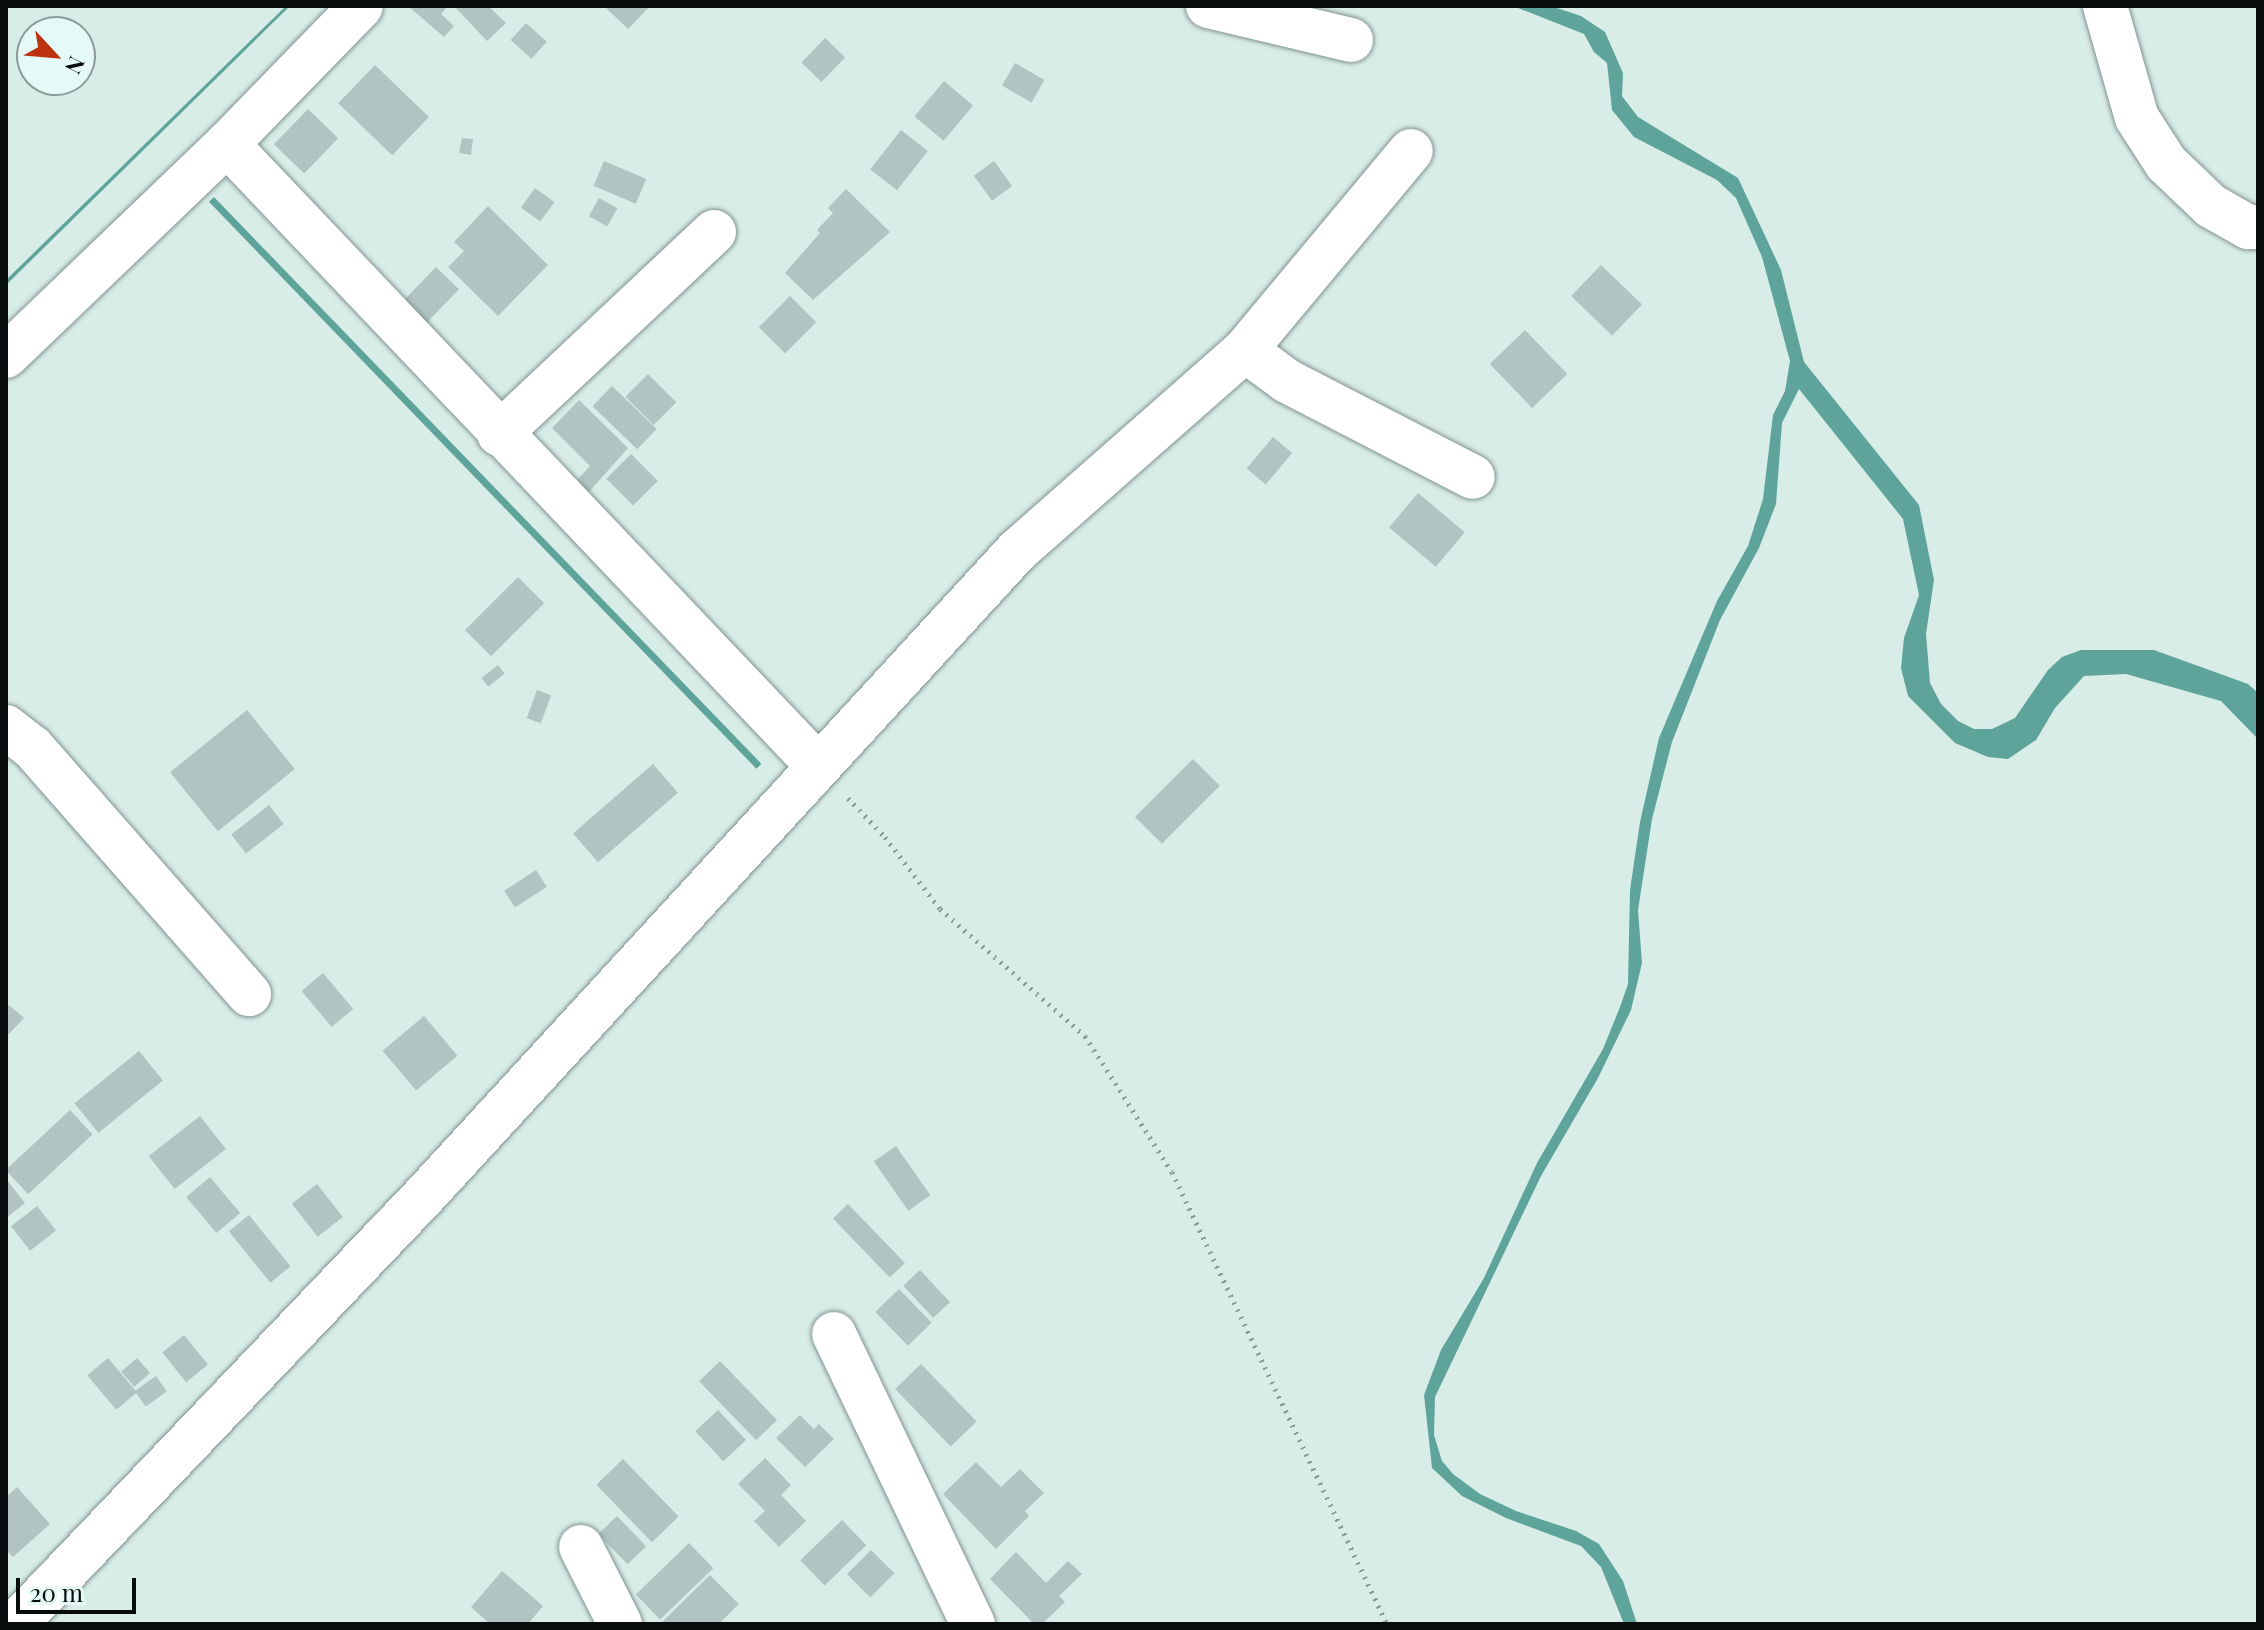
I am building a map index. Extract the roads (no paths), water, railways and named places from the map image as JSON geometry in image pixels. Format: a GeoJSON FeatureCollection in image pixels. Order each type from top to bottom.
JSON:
{"type":"FeatureCollection","features":[{"type":"Feature","properties":{"kind":"street"},"geometry":{"type":"LineString","coordinates":[[6,356],[227,144],[361,6]]}},
{"type":"Feature","properties":{"kind":"street"},"geometry":{"type":"LineString","coordinates":[[1208,6],[1351,40]]}},
{"type":"Feature","properties":{"kind":"street"},"geometry":{"type":"LineString","coordinates":[[2105,6],[2137,118],[2166,163],[2211,206],[2248,227],[2258,227]]}},
{"type":"Feature","properties":{"kind":"street"},"geometry":{"type":"LineString","coordinates":[[227,144],[499,434],[818,766]]}},
{"type":"Feature","properties":{"kind":"street"},"geometry":{"type":"LineString","coordinates":[[21,1611],[425,1195],[1017,551],[1245,350],[1411,151]]}},
{"type":"Feature","properties":{"kind":"street"},"geometry":{"type":"LineString","coordinates":[[499,434],[714,232]]}},
{"type":"Feature","properties":{"kind":"street"},"geometry":{"type":"LineString","coordinates":[[1245,350],[1287,381],[1473,477]]}},
{"type":"Feature","properties":{"kind":"street"},"geometry":{"type":"LineString","coordinates":[[6,727],[32,747],[249,994]]}},
{"type":"Feature","properties":{"kind":"street"},"geometry":{"type":"LineString","coordinates":[[834,1334],[973,1624]]}},
{"type":"Feature","properties":{"kind":"street"},"geometry":{"type":"LineString","coordinates":[[581,1547],[620,1624]]}}]}
